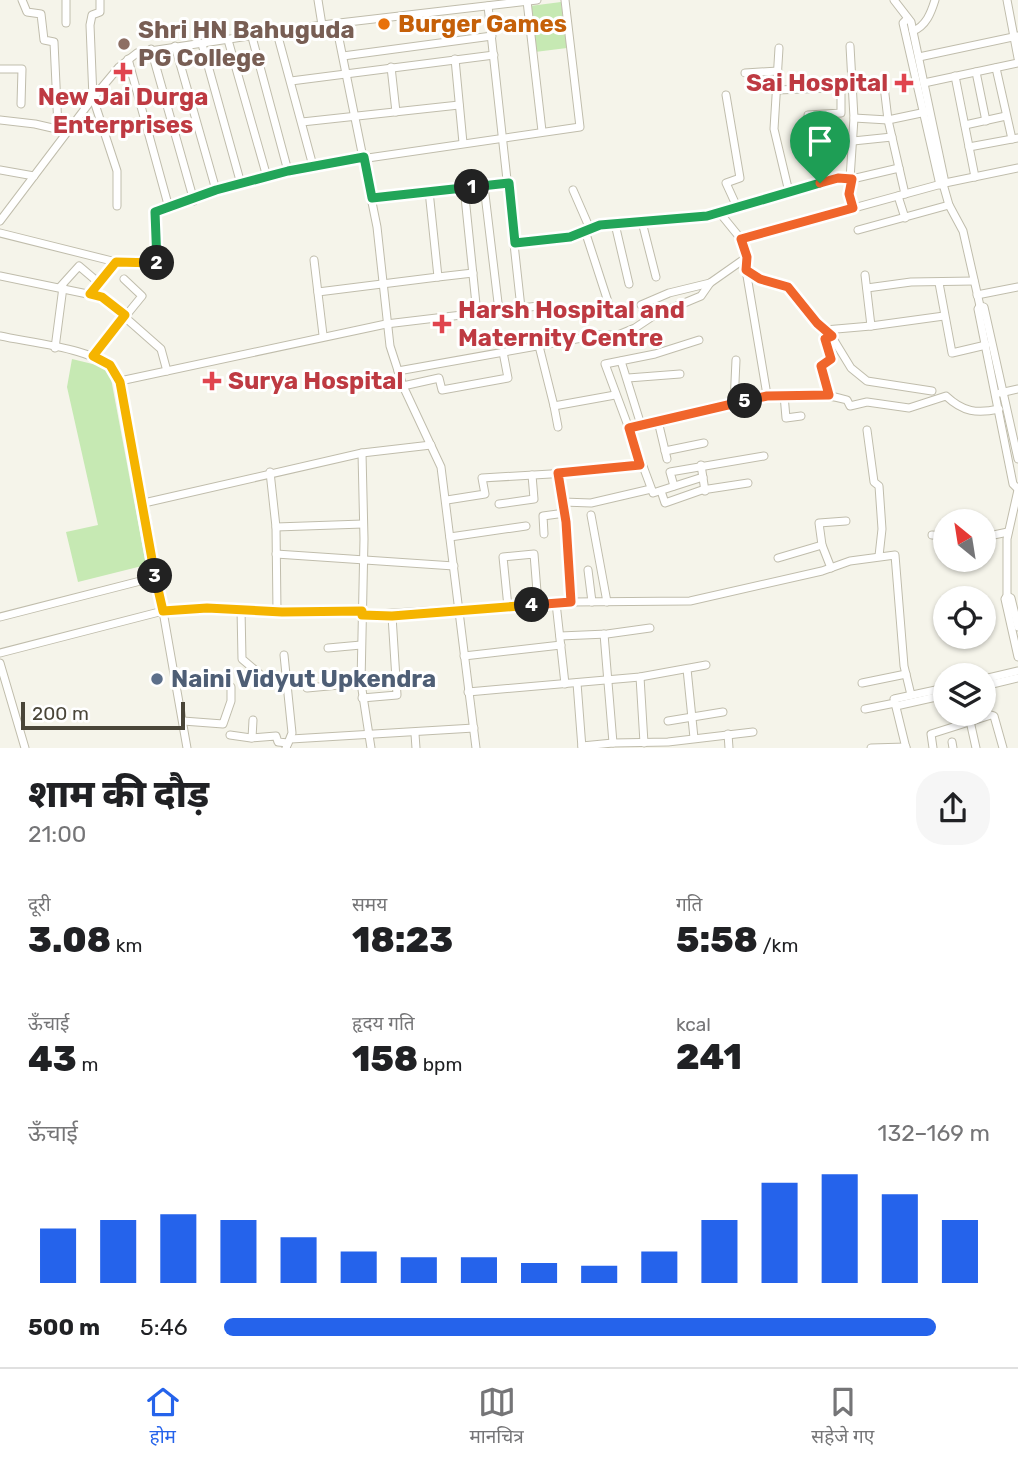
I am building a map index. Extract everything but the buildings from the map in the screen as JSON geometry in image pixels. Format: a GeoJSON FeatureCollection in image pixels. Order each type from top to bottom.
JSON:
{"type":"FeatureCollection","features":[{"type":"Feature","properties":{"kind":"street"},"geometry":{"type":"LineString","coordinates":[[22,0],[27,12],[41,14],[44,40],[54,42],[58,128]]}},
{"type":"Feature","properties":{"kind":"street"},"geometry":{"type":"LineString","coordinates":[[66,0],[66,23]]}},
{"type":"Feature","properties":{"kind":"street"},"geometry":{"type":"LineString","coordinates":[[100,0],[100,12],[92,15],[90,25],[93,98],[117,171],[117,206]]}},
{"type":"Feature","properties":{"kind":"street"},"geometry":{"type":"LineString","coordinates":[[318,0],[322,25]]}},
{"type":"Feature","properties":{"kind":"street"},"geometry":{"type":"LineString","coordinates":[[0,221],[93,98],[128,59],[151,49],[476,4],[488,6],[537,0]]}},
{"type":"Feature","properties":{"kind":"street"},"geometry":{"type":"LineString","coordinates":[[0,233],[116,262],[158,263],[155,212],[194,201],[216,190],[288,171],[364,157],[580,127],[565,0]]}},
{"type":"Feature","properties":{"kind":"street"},"geometry":{"type":"LineString","coordinates":[[894,0],[913,31],[927,112]]}},
{"type":"Feature","properties":{"kind":"street"},"geometry":{"type":"LineString","coordinates":[[913,31],[926,21],[935,0]]}},
{"type":"Feature","properties":{"kind":"street"},"geometry":{"type":"LineString","coordinates":[[924,83],[1018,61],[1016,36],[1007,0]]}},
{"type":"Feature","properties":{"kind":"street"},"geometry":{"type":"LineString","coordinates":[[527,1],[542,131]]}},
{"type":"Feature","properties":{"kind":"street"},"geometry":{"type":"LineString","coordinates":[[488,6],[521,308]]}},
{"type":"Feature","properties":{"kind":"street"},"geometry":{"type":"LineString","coordinates":[[906,19],[904,23],[943,184],[949,205],[963,231],[1000,393],[999,409],[1013,442],[1013,484],[1018,490],[1008,532],[1005,599],[1018,657]]}},
{"type":"Feature","properties":{"kind":"street"},"geometry":{"type":"LineString","coordinates":[[336,24],[372,198],[388,314],[386,324],[402,386],[441,467],[476,747]]}},
{"type":"Feature","properties":{"kind":"street"},"geometry":{"type":"LineString","coordinates":[[277,33],[313,166]]}},
{"type":"Feature","properties":{"kind":"street"},"geometry":{"type":"LineString","coordinates":[[343,55],[492,36]]}},
{"type":"Feature","properties":{"kind":"street"},"geometry":{"type":"LineString","coordinates":[[919,57],[1016,36]]}},
{"type":"Feature","properties":{"kind":"street"},"geometry":{"type":"LineString","coordinates":[[252,37],[288,171]]}},
{"type":"Feature","properties":{"kind":"street"},"geometry":{"type":"LineString","coordinates":[[228,40],[267,177]]}},
{"type":"Feature","properties":{"kind":"street"},"geometry":{"type":"LineString","coordinates":[[202,44],[241,184]]}},
{"type":"Feature","properties":{"kind":"street"},"geometry":{"type":"LineString","coordinates":[[175,46],[216,190]]}},
{"type":"Feature","properties":{"kind":"street"},"geometry":{"type":"LineString","coordinates":[[850,46],[854,118],[849,194],[853,208]]}},
{"type":"Feature","properties":{"kind":"street"},"geometry":{"type":"LineString","coordinates":[[779,48],[774,130],[789,192]]}},
{"type":"Feature","properties":{"kind":"street"},"geometry":{"type":"LineString","coordinates":[[151,49],[194,201]]}},
{"type":"Feature","properties":{"kind":"street"},"geometry":{"type":"LineString","coordinates":[[291,81],[494,55]]}},
{"type":"Feature","properties":{"kind":"street"},"geometry":{"type":"LineString","coordinates":[[128,59],[169,208]]}},
{"type":"Feature","properties":{"kind":"street"},"geometry":{"type":"LineString","coordinates":[[455,59],[463,143]]}},
{"type":"Feature","properties":{"kind":"street"},"geometry":{"type":"LineString","coordinates":[[391,67],[396,112]]}},
{"type":"Feature","properties":{"kind":"street"},"geometry":{"type":"LineString","coordinates":[[969,147],[1015,138],[1006,116],[996,68]]}},
{"type":"Feature","properties":{"kind":"street"},"geometry":{"type":"LineString","coordinates":[[0,69],[22,69],[21,104]]}},
{"type":"Feature","properties":{"kind":"street"},"geometry":{"type":"LineString","coordinates":[[745,72],[778,71]]}},
{"type":"Feature","properties":{"kind":"street"},"geometry":{"type":"LineString","coordinates":[[976,72],[986,121]]}},
{"type":"Feature","properties":{"kind":"street"},"geometry":{"type":"LineString","coordinates":[[956,76],[975,177]]}},
{"type":"Feature","properties":{"kind":"street"},"geometry":{"type":"LineString","coordinates":[[778,90],[884,86],[905,218]]}},
{"type":"Feature","properties":{"kind":"street"},"geometry":{"type":"LineString","coordinates":[[808,115],[841,113],[841,88]]}},
{"type":"Feature","properties":{"kind":"street"},"geometry":{"type":"LineString","coordinates":[[726,95],[740,178],[726,183],[737,207]]}},
{"type":"Feature","properties":{"kind":"street"},"geometry":{"type":"LineString","coordinates":[[302,122],[459,105]]}},
{"type":"Feature","properties":{"kind":"street"},"geometry":{"type":"LineString","coordinates":[[854,118],[888,120],[927,112]]}},
{"type":"Feature","properties":{"kind":"street"},"geometry":{"type":"LineString","coordinates":[[965,125],[1006,116]]}},
{"type":"Feature","properties":{"kind":"street"},"geometry":{"type":"LineString","coordinates":[[0,120],[58,128],[65,134]]}},
{"type":"Feature","properties":{"kind":"street"},"geometry":{"type":"LineString","coordinates":[[815,129],[820,183]]}},
{"type":"Feature","properties":{"kind":"street"},"geometry":{"type":"LineString","coordinates":[[853,141],[892,137]]}},
{"type":"Feature","properties":{"kind":"street"},"geometry":{"type":"LineString","coordinates":[[515,243],[543,242],[615,224],[719,212],[838,178],[852,179],[899,168]]}},
{"type":"Feature","properties":{"kind":"street"},"geometry":{"type":"LineString","coordinates":[[741,239],[943,184],[1018,168]]}},
{"type":"Feature","properties":{"kind":"street"},"geometry":{"type":"LineString","coordinates":[[0,170],[34,176]]}},
{"type":"Feature","properties":{"kind":"street"},"geometry":{"type":"LineString","coordinates":[[372,198],[509,183]]}},
{"type":"Feature","properties":{"kind":"street"},"geometry":{"type":"LineString","coordinates":[[484,186],[499,311]]}},
{"type":"Feature","properties":{"kind":"street"},"geometry":{"type":"LineString","coordinates":[[464,187],[477,314]]}},
{"type":"Feature","properties":{"kind":"street"},"geometry":{"type":"LineString","coordinates":[[573,190],[588,230],[612,314]]}},
{"type":"Feature","properties":{"kind":"street"},"geometry":{"type":"LineString","coordinates":[[429,191],[438,277]]}},
{"type":"Feature","properties":{"kind":"street"},"geometry":{"type":"LineString","coordinates":[[858,230],[949,205]]}},
{"type":"Feature","properties":{"kind":"street"},"geometry":{"type":"LineString","coordinates":[[719,212],[741,239],[747,257],[746,270],[767,396]]}},
{"type":"Feature","properties":{"kind":"street"},"geometry":{"type":"LineString","coordinates":[[642,222],[656,277]]}},
{"type":"Feature","properties":{"kind":"street"},"geometry":{"type":"LineString","coordinates":[[615,224],[629,284]]}},
{"type":"Feature","properties":{"kind":"street"},"geometry":{"type":"LineString","coordinates":[[398,371],[618,335],[653,316],[701,296],[710,283],[747,257]]}},
{"type":"Feature","properties":{"kind":"street"},"geometry":{"type":"LineString","coordinates":[[314,260],[323,335]]}},
{"type":"Feature","properties":{"kind":"street"},"geometry":{"type":"LineString","coordinates":[[90,294],[116,262]]}},
{"type":"Feature","properties":{"kind":"street"},"geometry":{"type":"LineString","coordinates":[[55,348],[62,287],[79,266],[99,283]]}},
{"type":"Feature","properties":{"kind":"street"},"geometry":{"type":"LineString","coordinates":[[746,270],[760,279],[788,287],[817,323],[831,334],[851,368],[867,382],[932,391]]}},
{"type":"Feature","properties":{"kind":"street"},"geometry":{"type":"LineString","coordinates":[[318,292],[384,282],[473,274]]}},
{"type":"Feature","properties":{"kind":"street"},"geometry":{"type":"LineString","coordinates":[[865,275],[871,326]]}},
{"type":"Feature","properties":{"kind":"street"},"geometry":{"type":"LineString","coordinates":[[0,276],[102,297],[160,349],[167,371]]}},
{"type":"Feature","properties":{"kind":"street"},"geometry":{"type":"LineString","coordinates":[[93,356],[142,296],[124,279]]}},
{"type":"Feature","properties":{"kind":"street"},"geometry":{"type":"LineString","coordinates":[[867,288],[911,282],[974,281]]}},
{"type":"Feature","properties":{"kind":"street"},"geometry":{"type":"LineString","coordinates":[[640,305],[669,293],[710,283]]}},
{"type":"Feature","properties":{"kind":"street"},"geometry":{"type":"LineString","coordinates":[[939,283],[952,353],[986,345]]}},
{"type":"Feature","properties":{"kind":"street"},"geometry":{"type":"LineString","coordinates":[[977,295],[1018,287]]}},
{"type":"Feature","properties":{"kind":"street"},"geometry":{"type":"LineString","coordinates":[[120,382],[323,335],[386,324],[547,305]]}},
{"type":"Feature","properties":{"kind":"street"},"geometry":{"type":"LineString","coordinates":[[981,307],[986,345],[1018,459]]}},
{"type":"Feature","properties":{"kind":"street"},"geometry":{"type":"LineString","coordinates":[[829,395],[821,366],[831,359],[825,339],[831,334],[944,316]]}},
{"type":"Feature","properties":{"kind":"street"},"geometry":{"type":"LineString","coordinates":[[0,336],[93,356],[110,365],[120,382],[187,747]]}},
{"type":"Feature","properties":{"kind":"street"},"geometry":{"type":"LineString","coordinates":[[699,340],[605,364],[640,465],[653,493],[703,477]]}},
{"type":"Feature","properties":{"kind":"street"},"geometry":{"type":"LineString","coordinates":[[539,346],[558,427]]}},
{"type":"Feature","properties":{"kind":"street"},"geometry":{"type":"LineString","coordinates":[[436,364],[442,390],[508,378],[503,352]]}},
{"type":"Feature","properties":{"kind":"street"},"geometry":{"type":"LineString","coordinates":[[734,404],[736,360]]}},
{"type":"Feature","properties":{"kind":"street"},"geometry":{"type":"LineString","coordinates":[[621,361],[641,425]]}},
{"type":"Feature","properties":{"kind":"street"},"geometry":{"type":"LineString","coordinates":[[628,378],[680,374]]}},
{"type":"Feature","properties":{"kind":"street"},"geometry":{"type":"LineString","coordinates":[[402,386],[439,378]]}},
{"type":"Feature","properties":{"kind":"street"},"geometry":{"type":"LineString","coordinates":[[1000,393],[1018,389]]}},
{"type":"Feature","properties":{"kind":"street"},"geometry":{"type":"LineString","coordinates":[[554,406],[615,395]]}},
{"type":"Feature","properties":{"kind":"street"},"geometry":{"type":"LineString","coordinates":[[784,395],[786,418],[801,416]]}},
{"type":"Feature","properties":{"kind":"street"},"geometry":{"type":"LineString","coordinates":[[629,428],[767,396],[784,395],[829,395],[847,400],[850,406],[867,402],[909,408],[946,396],[960,409],[971,412],[999,409]]}},
{"type":"Feature","properties":{"kind":"street"},"geometry":{"type":"LineString","coordinates":[[658,421],[666,455],[704,443]]}},
{"type":"Feature","properties":{"kind":"street"},"geometry":{"type":"LineString","coordinates":[[866,430],[874,482],[879,486],[882,529],[879,556]]}},
{"type":"Feature","properties":{"kind":"street"},"geometry":{"type":"LineString","coordinates":[[144,503],[362,453],[431,445]]}},
{"type":"Feature","properties":{"kind":"street"},"geometry":{"type":"LineString","coordinates":[[362,453],[361,683],[372,747]]}},
{"type":"Feature","properties":{"kind":"street"},"geometry":{"type":"LineString","coordinates":[[674,486],[670,472],[764,456]]}},
{"type":"Feature","properties":{"kind":"street"},"geometry":{"type":"LineString","coordinates":[[447,500],[485,494],[482,478],[640,465]]}},
{"type":"Feature","properties":{"kind":"street"},"geometry":{"type":"LineString","coordinates":[[701,465],[705,491]]}},
{"type":"Feature","properties":{"kind":"street"},"geometry":{"type":"LineString","coordinates":[[270,472],[276,527],[277,612]]}},
{"type":"Feature","properties":{"kind":"street"},"geometry":{"type":"LineString","coordinates":[[558,473],[565,513],[571,602]]}},
{"type":"Feature","properties":{"kind":"street"},"geometry":{"type":"LineString","coordinates":[[499,504],[534,499],[532,475]]}},
{"type":"Feature","properties":{"kind":"street"},"geometry":{"type":"LineString","coordinates":[[661,491],[665,503],[705,491],[748,483]]}},
{"type":"Feature","properties":{"kind":"street"},"geometry":{"type":"LineString","coordinates":[[563,502],[591,503],[652,489]]}},
{"type":"Feature","properties":{"kind":"street"},"geometry":{"type":"LineString","coordinates":[[544,534],[543,516],[565,513]]}},
{"type":"Feature","properties":{"kind":"street"},"geometry":{"type":"LineString","coordinates":[[592,515],[607,602]]}},
{"type":"Feature","properties":{"kind":"street"},"geometry":{"type":"LineString","coordinates":[[831,568],[822,545],[819,523],[846,521]]}},
{"type":"Feature","properties":{"kind":"street"},"geometry":{"type":"LineString","coordinates":[[276,527],[363,524]]}},
{"type":"Feature","properties":{"kind":"street"},"geometry":{"type":"LineString","coordinates":[[450,537],[526,526]]}},
{"type":"Feature","properties":{"kind":"street"},"geometry":{"type":"LineString","coordinates":[[996,534],[1008,532]]}},
{"type":"Feature","properties":{"kind":"street"},"geometry":{"type":"LineString","coordinates":[[778,558],[822,545]]}},
{"type":"Feature","properties":{"kind":"street"},"geometry":{"type":"LineString","coordinates":[[276,554],[363,558],[421,566],[454,566]]}},
{"type":"Feature","properties":{"kind":"street"},"geometry":{"type":"LineString","coordinates":[[508,607],[503,558],[534,554],[538,604]]}},
{"type":"Feature","properties":{"kind":"street"},"geometry":{"type":"LineString","coordinates":[[0,653],[163,611],[241,609],[392,616],[571,602],[690,601],[879,556],[895,555],[906,674],[911,695]]}},
{"type":"Feature","properties":{"kind":"street"},"geometry":{"type":"LineString","coordinates":[[588,570],[592,602]]}},
{"type":"Feature","properties":{"kind":"street"},"geometry":{"type":"LineString","coordinates":[[0,617],[156,577]]}},
{"type":"Feature","properties":{"kind":"street"},"geometry":{"type":"LineString","coordinates":[[1007,596],[1011,598],[1018,627]]}},
{"type":"Feature","properties":{"kind":"street"},"geometry":{"type":"LineString","coordinates":[[556,603],[565,684]]}},
{"type":"Feature","properties":{"kind":"street"},"geometry":{"type":"LineString","coordinates":[[241,609],[242,659],[262,676],[287,679]]}},
{"type":"Feature","properties":{"kind":"street"},"geometry":{"type":"LineString","coordinates":[[362,698],[397,695],[392,616]]}},
{"type":"Feature","properties":{"kind":"street"},"geometry":{"type":"LineString","coordinates":[[560,636],[604,635],[650,628]]}},
{"type":"Feature","properties":{"kind":"street"},"geometry":{"type":"LineString","coordinates":[[604,635],[613,743]]}},
{"type":"Feature","properties":{"kind":"street"},"geometry":{"type":"LineString","coordinates":[[328,648],[361,645]]}},
{"type":"Feature","properties":{"kind":"street"},"geometry":{"type":"LineString","coordinates":[[464,656],[561,645]]}},
{"type":"Feature","properties":{"kind":"street"},"geometry":{"type":"LineString","coordinates":[[285,655],[288,743]]}},
{"type":"Feature","properties":{"kind":"street"},"geometry":{"type":"LineString","coordinates":[[0,663],[25,747]]}},
{"type":"Feature","properties":{"kind":"street"},"geometry":{"type":"LineString","coordinates":[[468,692],[640,677],[706,665]]}},
{"type":"Feature","properties":{"kind":"street"},"geometry":{"type":"LineString","coordinates":[[687,669],[694,738]]}},
{"type":"Feature","properties":{"kind":"street"},"geometry":{"type":"LineString","coordinates":[[996,676],[1018,671]]}},
{"type":"Feature","properties":{"kind":"street"},"geometry":{"type":"LineString","coordinates":[[862,683],[906,674]]}},
{"type":"Feature","properties":{"kind":"street"},"geometry":{"type":"LineString","coordinates":[[640,677],[643,743]]}},
{"type":"Feature","properties":{"kind":"street"},"geometry":{"type":"LineString","coordinates":[[996,683],[1018,678]]}},
{"type":"Feature","properties":{"kind":"street"},"geometry":{"type":"LineString","coordinates":[[307,688],[361,683]]}},
{"type":"Feature","properties":{"kind":"street"},"geometry":{"type":"LineString","coordinates":[[577,683],[582,747],[613,743],[668,745],[694,738],[753,732]]}},
{"type":"Feature","properties":{"kind":"street"},"geometry":{"type":"LineString","coordinates":[[183,720],[223,724],[232,701],[232,687]]}},
{"type":"Feature","properties":{"kind":"street"},"geometry":{"type":"LineString","coordinates":[[895,703],[911,695],[933,690]]}},
{"type":"Feature","properties":{"kind":"street"},"geometry":{"type":"LineString","coordinates":[[865,709],[933,697]]}},
{"type":"Feature","properties":{"kind":"street"},"geometry":{"type":"LineString","coordinates":[[871,747],[906,747],[895,703]]}},
{"type":"Feature","properties":{"kind":"street"},"geometry":{"type":"LineString","coordinates":[[668,721],[723,712]]}},
{"type":"Feature","properties":{"kind":"street"},"geometry":{"type":"LineString","coordinates":[[252,738],[253,720]]}},
{"type":"Feature","properties":{"kind":"street"},"geometry":{"type":"LineString","coordinates":[[996,723],[1003,747]]}},
{"type":"Feature","properties":{"kind":"street"},"geometry":{"type":"LineString","coordinates":[[933,747],[931,734],[955,726]]}},
{"type":"Feature","properties":{"kind":"street"},"geometry":{"type":"LineString","coordinates":[[971,726],[976,747]]}},
{"type":"Feature","properties":{"kind":"street"},"geometry":{"type":"LineString","coordinates":[[230,736],[276,736],[278,742],[288,743],[474,728]]}},
{"type":"Feature","properties":{"kind":"street"},"geometry":{"type":"LineString","coordinates":[[415,733],[416,747]]}},
{"type":"Feature","properties":{"kind":"street"},"geometry":{"type":"LineString","coordinates":[[728,734],[729,747]]}},
{"type":"Feature","properties":{"kind":"green space"},"geometry":{"type":"Polygon","coordinates":[[[561,2],[567,48],[535,52],[530,6],[561,2]]]}},
{"type":"Feature","properties":{"kind":"green space"},"geometry":{"type":"Polygon","coordinates":[[[72,359],[109,368],[146,565],[78,582],[66,532],[98,525],[67,387],[72,359]]]}},
{"type":"Feature","properties":{"kind":"place","name":"Burger Games"},"geometry":{"type":"Point","coordinates":[384,24]}},
{"type":"Feature","properties":{"kind":"place","name":"Shri HN Bahuguda PG College"},"geometry":{"type":"Point","coordinates":[124,44]}},
{"type":"Feature","properties":{"kind":"place","name":"New Jai Durga Enterprises"},"geometry":{"type":"Point","coordinates":[123,72]}},
{"type":"Feature","properties":{"kind":"place","name":"Sai Hospital"},"geometry":{"type":"Point","coordinates":[904,83]}},
{"type":"Feature","properties":{"kind":"place","name":"Harsh Hospital and Maternity Centre"},"geometry":{"type":"Point","coordinates":[442,324]}},
{"type":"Feature","properties":{"kind":"place","name":"Surya Hospital"},"geometry":{"type":"Point","coordinates":[212,381]}},
{"type":"Feature","properties":{"kind":"place","name":"Naini Vidyut Upkendra"},"geometry":{"type":"Point","coordinates":[157,679]}},
{"type":"Feature","properties":{"kind":"route"},"geometry":{"type":"LineString","coordinates":[[364,157],[372,198],[509,183],[515,243],[543,242],[570,237],[600,225],[707,216],[820,183],[838,178],[852,179],[849,194],[853,208],[741,239],[747,257],[746,270],[760,279],[788,287],[800,305],[832,336],[825,339],[831,359],[824,361],[821,366],[829,395],[767,396],[629,428],[640,465],[558,473],[566,522],[571,602],[392,616],[362,615],[362,611],[282,612],[192,608],[163,611],[120,382],[110,365],[93,356],[125,315],[102,297],[90,294],[116,262],[158,263],[155,212],[194,201],[216,190],[288,171],[364,157]]}}]}
